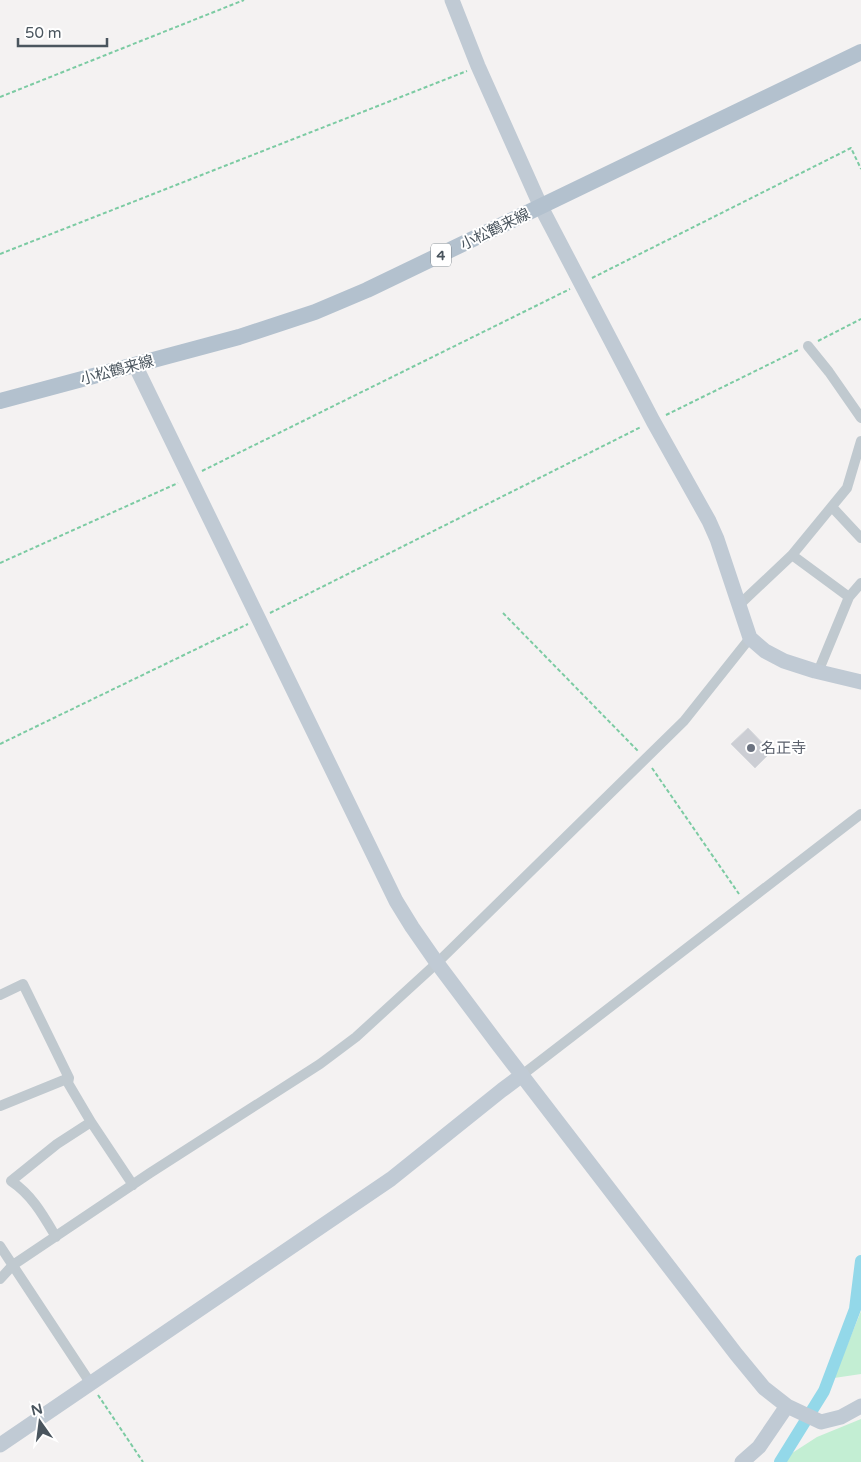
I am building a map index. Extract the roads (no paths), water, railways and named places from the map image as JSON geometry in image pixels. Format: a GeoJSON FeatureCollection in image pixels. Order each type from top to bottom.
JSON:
{"type":"FeatureCollection","features":[{"type":"Feature","properties":{"kind":"main road","name":"小松鶴来線"},"geometry":{"type":"LineString","coordinates":[[0,401],[239,337],[315,312],[367,290],[861,52]]}},
{"type":"Feature","properties":{"kind":"street"},"geometry":{"type":"LineString","coordinates":[[452,0],[478,66],[541,207],[653,421],[709,521],[717,539],[750,638],[765,651],[784,661],[818,672],[861,682]]}},
{"type":"Feature","properties":{"kind":"street"},"geometry":{"type":"LineString","coordinates":[[808,346],[861,418]]}},
{"type":"Feature","properties":{"kind":"street"},"geometry":{"type":"LineString","coordinates":[[135,365],[396,901],[437,963],[649,1241],[764,1388],[794,1409],[820,1422],[841,1417],[861,1406]]}},
{"type":"Feature","properties":{"kind":"street"},"geometry":{"type":"LineString","coordinates":[[739,605],[792,556],[847,488],[861,441]]}},
{"type":"Feature","properties":{"kind":"street"},"geometry":{"type":"LineString","coordinates":[[832,508],[861,538]]}},
{"type":"Feature","properties":{"kind":"street"},"geometry":{"type":"LineString","coordinates":[[792,556],[849,597]]}},
{"type":"Feature","properties":{"kind":"street"},"geometry":{"type":"LineString","coordinates":[[818,672],[849,597],[861,582]]}},
{"type":"Feature","properties":{"kind":"street"},"geometry":{"type":"LineString","coordinates":[[0,1279],[13,1265],[320,1064],[356,1038],[437,963],[684,721],[750,638]]}},
{"type":"Feature","properties":{"kind":"street"},"geometry":{"type":"LineString","coordinates":[[0,1446],[391,1179],[502,1090],[861,814]]}},
{"type":"Feature","properties":{"kind":"street"},"geometry":{"type":"LineString","coordinates":[[0,996],[23,984],[69,1078],[68,1083],[91,1122],[133,1185]]}},
{"type":"Feature","properties":{"kind":"street"},"geometry":{"type":"LineString","coordinates":[[0,1106],[69,1078]]}},
{"type":"Feature","properties":{"kind":"street"},"geometry":{"type":"LineString","coordinates":[[56,1237],[35,1202],[24,1190],[11,1181],[57,1144],[91,1122]]}},
{"type":"Feature","properties":{"kind":"street"},"geometry":{"type":"LineString","coordinates":[[0,1246],[91,1384]]}},
{"type":"Feature","properties":{"kind":"street"},"geometry":{"type":"LineString","coordinates":[[742,1462],[759,1447],[794,1409]]}},
{"type":"Feature","properties":{"kind":"waterway"},"geometry":{"type":"LineString","coordinates":[[780,1462],[824,1391],[855,1309],[861,1261]]}},
{"type":"Feature","properties":{"kind":"place","name":"名正寺"},"geometry":{"type":"Point","coordinates":[751,748]}}]}
